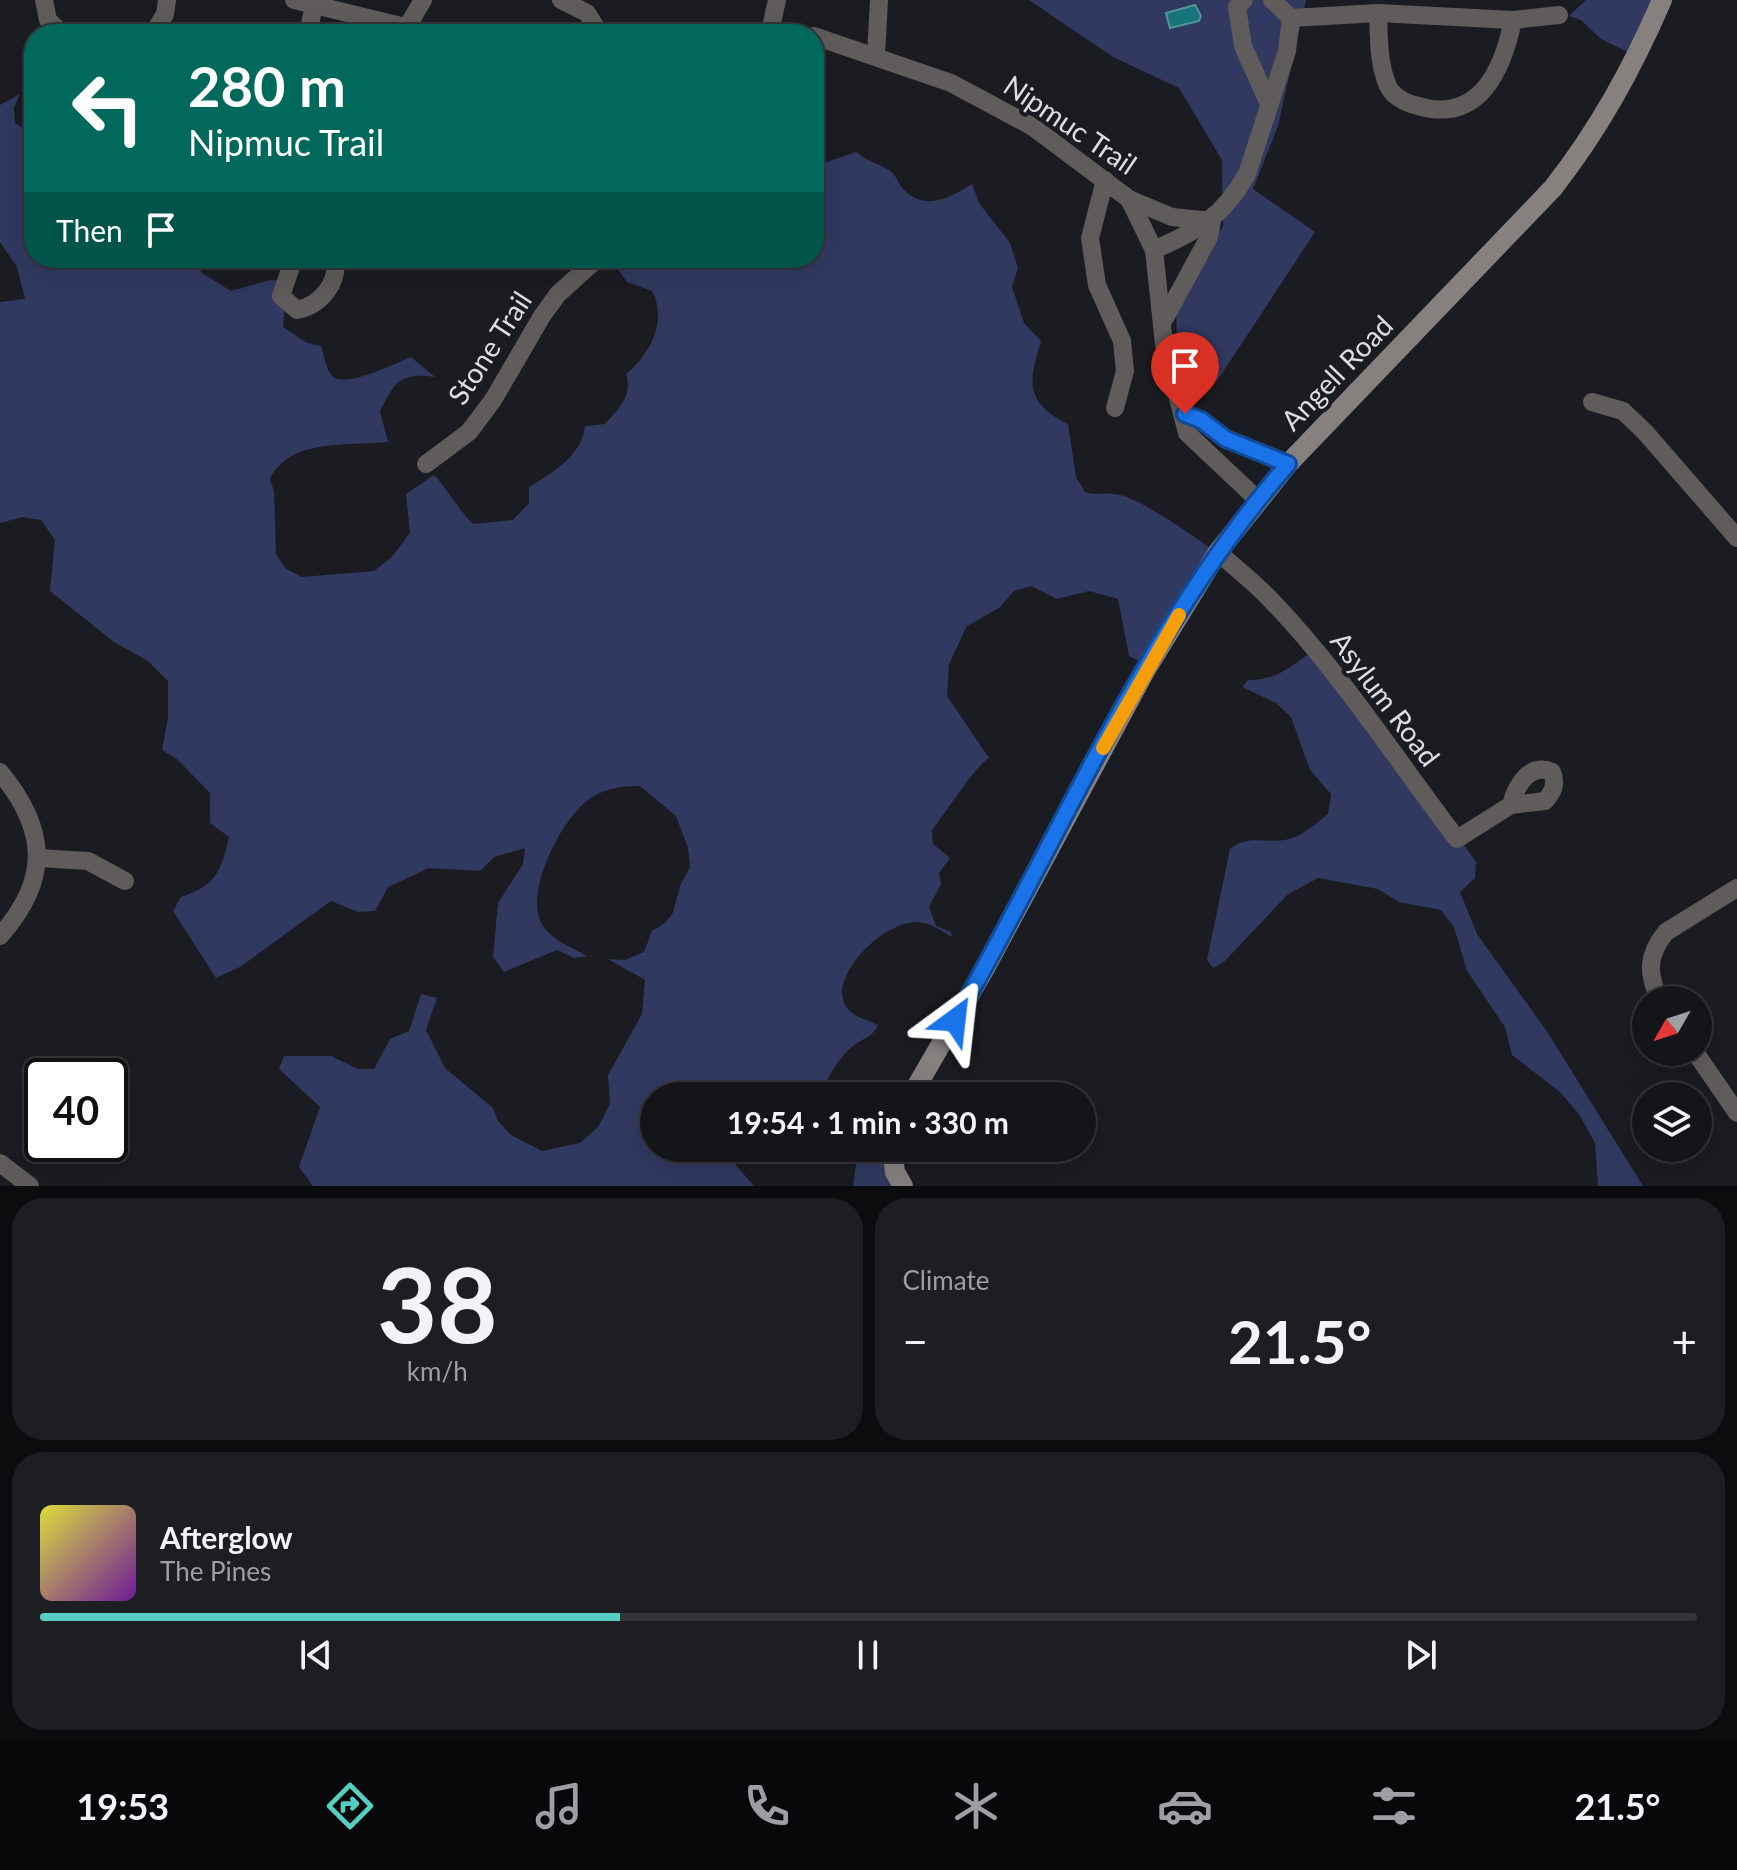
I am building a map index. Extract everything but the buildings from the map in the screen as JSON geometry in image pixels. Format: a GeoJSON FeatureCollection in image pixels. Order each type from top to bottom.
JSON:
{"type":"FeatureCollection","features":[{"type":"Feature","properties":{"kind":"street"},"geometry":{"type":"LineString","coordinates":[[44,0],[48,20],[52,24]]}},
{"type":"Feature","properties":{"kind":"street"},"geometry":{"type":"LineString","coordinates":[[159,24],[165,14],[167,0]]}},
{"type":"Feature","properties":{"kind":"street"},"geometry":{"type":"LineString","coordinates":[[294,0],[394,24]]}},
{"type":"Feature","properties":{"kind":"street"},"geometry":{"type":"LineString","coordinates":[[409,24],[423,0]]}},
{"type":"Feature","properties":{"kind":"street"},"geometry":{"type":"LineString","coordinates":[[561,0],[587,13],[594,24]]}},
{"type":"Feature","properties":{"kind":"street"},"geometry":{"type":"LineString","coordinates":[[769,24],[777,0]]}},
{"type":"Feature","properties":{"kind":"street"},"geometry":{"type":"LineString","coordinates":[[876,56],[879,0]]}},
{"type":"Feature","properties":{"kind":"street"},"geometry":{"type":"LineString","coordinates":[[1244,0],[1237,7],[1237,25],[1269,104]]}},
{"type":"Feature","properties":{"kind":"street"},"geometry":{"type":"LineString","coordinates":[[1272,0],[1291,18],[1378,13],[1513,20],[1559,15]]}},
{"type":"Feature","properties":{"kind":"street","name":"Angell Road"},"geometry":{"type":"LineString","coordinates":[[919,1082],[984,970],[1145,671],[1218,552],[1257,499],[1288,464],[1553,188],[1590,141],[1631,72],[1662,0]]}},
{"type":"Feature","properties":{"kind":"street"},"geometry":{"type":"LineString","coordinates":[[310,24],[314,5]]}},
{"type":"Feature","properties":{"kind":"street"},"geometry":{"type":"LineString","coordinates":[[1378,13],[1380,56],[1389,89],[1408,103],[1438,109],[1455,108],[1487,87],[1500,69],[1513,20]]}},
{"type":"Feature","properties":{"kind":"street"},"geometry":{"type":"LineString","coordinates":[[1154,250],[1212,221],[1236,193],[1247,174],[1287,51],[1291,18]]}},
{"type":"Feature","properties":{"kind":"street","name":"Nipmuc Trail"},"geometry":{"type":"LineString","coordinates":[[824,39],[951,83],[1033,127],[1129,199],[1154,250],[1171,379],[1185,414],[1187,433],[1257,499]]}},
{"type":"Feature","properties":{"kind":"street"},"geometry":{"type":"LineString","coordinates":[[1105,180],[1090,238],[1097,285],[1122,341],[1125,371],[1115,408]]}},
{"type":"Feature","properties":{"kind":"street"},"geometry":{"type":"LineString","coordinates":[[1129,199],[1172,217],[1212,221]]}},
{"type":"Feature","properties":{"kind":"street"},"geometry":{"type":"LineString","coordinates":[[1164,320],[1185,275],[1209,237],[1212,221]]}},
{"type":"Feature","properties":{"kind":"street"},"geometry":{"type":"LineString","coordinates":[[291,268],[281,296],[297,310],[309,308],[322,298],[337,268]]}},
{"type":"Feature","properties":{"kind":"street","name":"Stone Trail"},"geometry":{"type":"LineString","coordinates":[[426,464],[469,432],[493,400],[542,316],[558,294],[587,268]]}},
{"type":"Feature","properties":{"kind":"street"},"geometry":{"type":"LineString","coordinates":[[1592,402],[1623,411],[1737,538]]}},
{"type":"Feature","properties":{"kind":"street"},"geometry":{"type":"LineString","coordinates":[[1185,414],[1201,420],[1226,439],[1288,464]]}},
{"type":"Feature","properties":{"kind":"street","name":"Asylum Road"},"geometry":{"type":"LineString","coordinates":[[1218,552],[1267,596],[1309,645],[1393,749],[1457,839],[1511,805]]}},
{"type":"Feature","properties":{"kind":"street"},"geometry":{"type":"LineString","coordinates":[[0,772],[25,805],[35,831],[38,858],[22,911],[0,936]]}},
{"type":"Feature","properties":{"kind":"street"},"geometry":{"type":"LineString","coordinates":[[38,858],[88,861],[125,881]]}},
{"type":"Feature","properties":{"kind":"street"},"geometry":{"type":"LineString","coordinates":[[1654,986],[1649,975],[1651,955],[1659,940],[1737,888]]}},
{"type":"Feature","properties":{"kind":"street"},"geometry":{"type":"LineString","coordinates":[[1705,1066],[1737,1113]]}},
{"type":"Feature","properties":{"kind":"street"},"geometry":{"type":"LineString","coordinates":[[894,1162],[895,1172],[903,1186]]}},
{"type":"Feature","properties":{"kind":"street"},"geometry":{"type":"LineString","coordinates":[[0,1163],[30,1186]]}},
{"type":"Feature","properties":{"kind":"shaded area"},"geometry":{"type":"Polygon","coordinates":[[[1029,0],[1306,0],[1278,126],[1253,189],[1315,232],[1217,381],[1177,348],[1176,305],[1223,226],[1222,160],[1179,88],[1113,57],[1029,0]]]}},
{"type":"Feature","properties":{"kind":"shaded area"},"geometry":{"type":"Polygon","coordinates":[[[1586,0],[1668,0],[1640,58],[1601,39],[1581,20],[1569,16],[1586,0]]]}},
{"type":"Feature","properties":{"kind":"shaded area"},"geometry":{"type":"Polygon","coordinates":[[[1195,5],[1201,16],[1199,21],[1170,28],[1166,13],[1195,5]]]}},
{"type":"Feature","properties":{"kind":"shaded area"},"geometry":{"type":"Polygon","coordinates":[[[20,94],[14,108],[15,123],[24,129],[24,268],[200,268],[202,273],[231,291],[270,280],[286,281],[283,327],[307,343],[321,346],[332,376],[339,379],[359,377],[411,357],[435,377],[407,378],[390,392],[380,411],[388,442],[305,450],[291,456],[270,479],[274,491],[276,554],[285,568],[302,577],[374,571],[391,558],[410,533],[406,494],[434,475],[473,524],[513,520],[529,503],[529,487],[572,455],[583,437],[585,426],[605,424],[620,407],[628,389],[626,374],[649,347],[658,314],[652,291],[627,282],[617,268],[824,268],[824,164],[856,152],[891,172],[904,190],[921,200],[938,200],[972,184],[979,203],[1010,243],[1018,268],[1012,287],[1024,323],[1041,341],[1032,380],[1034,390],[1044,408],[1068,424],[1076,477],[1085,492],[1115,494],[1139,503],[1223,556],[1154,669],[1129,656],[1118,599],[1089,591],[1057,599],[1031,586],[1014,591],[999,608],[967,626],[949,664],[947,696],[989,758],[968,780],[932,830],[933,844],[950,858],[939,873],[941,884],[929,907],[936,926],[951,932],[952,937],[928,924],[909,923],[877,939],[862,953],[843,984],[843,999],[850,1011],[878,1025],[842,1057],[827,1082],[640,1082],[640,1162],[735,1162],[754,1186],[313,1186],[299,1167],[320,1107],[279,1069],[284,1056],[331,1056],[358,1069],[374,1069],[390,1039],[409,1031],[421,994],[437,998],[426,1030],[445,1068],[493,1108],[498,1121],[511,1135],[542,1151],[580,1143],[598,1127],[610,1104],[608,1075],[642,1014],[645,980],[608,959],[625,960],[644,952],[652,931],[673,913],[680,886],[690,867],[688,848],[676,816],[640,786],[609,790],[581,806],[549,855],[538,893],[538,910],[546,930],[562,943],[587,956],[574,958],[557,950],[504,972],[493,957],[498,903],[523,864],[525,848],[494,857],[480,871],[429,868],[388,887],[375,911],[358,912],[331,901],[240,967],[216,978],[173,911],[181,897],[203,887],[216,875],[229,837],[210,823],[210,793],[177,759],[162,750],[168,718],[168,681],[148,661],[114,642],[50,591],[55,540],[41,520],[22,517],[0,523],[0,302],[25,299],[17,267],[0,242],[0,105],[20,94]]]}},
{"type":"Feature","properties":{"kind":"shaded area"},"geometry":{"type":"Polygon","coordinates":[[[1313,650],[1387,737],[1476,862],[1475,878],[1460,892],[1477,934],[1548,1033],[1643,1186],[1598,1186],[1595,1143],[1579,1114],[1560,1092],[1512,1055],[1505,1027],[1467,971],[1454,927],[1441,910],[1399,902],[1378,889],[1318,878],[1287,895],[1225,961],[1213,968],[1207,960],[1230,849],[1243,842],[1277,841],[1297,836],[1328,814],[1331,794],[1310,770],[1291,717],[1276,703],[1242,687],[1248,680],[1267,678],[1283,671],[1313,650]]]}},
{"type":"Feature","properties":{"kind":"shaded area"},"geometry":{"type":"Polygon","coordinates":[[[856,1162],[892,1162],[904,1186],[853,1186],[856,1162]]]}},
{"type":"Feature","properties":{"kind":"slow traffic"},"geometry":{"type":"LineString","coordinates":[[1103,748],[1179,615]]}},
{"type":"Feature","properties":{"kind":"route"},"geometry":{"type":"LineString","coordinates":[[955,1020],[1145,671],[1218,552],[1257,499],[1288,464],[1226,439],[1201,420],[1185,414]]}}]}
